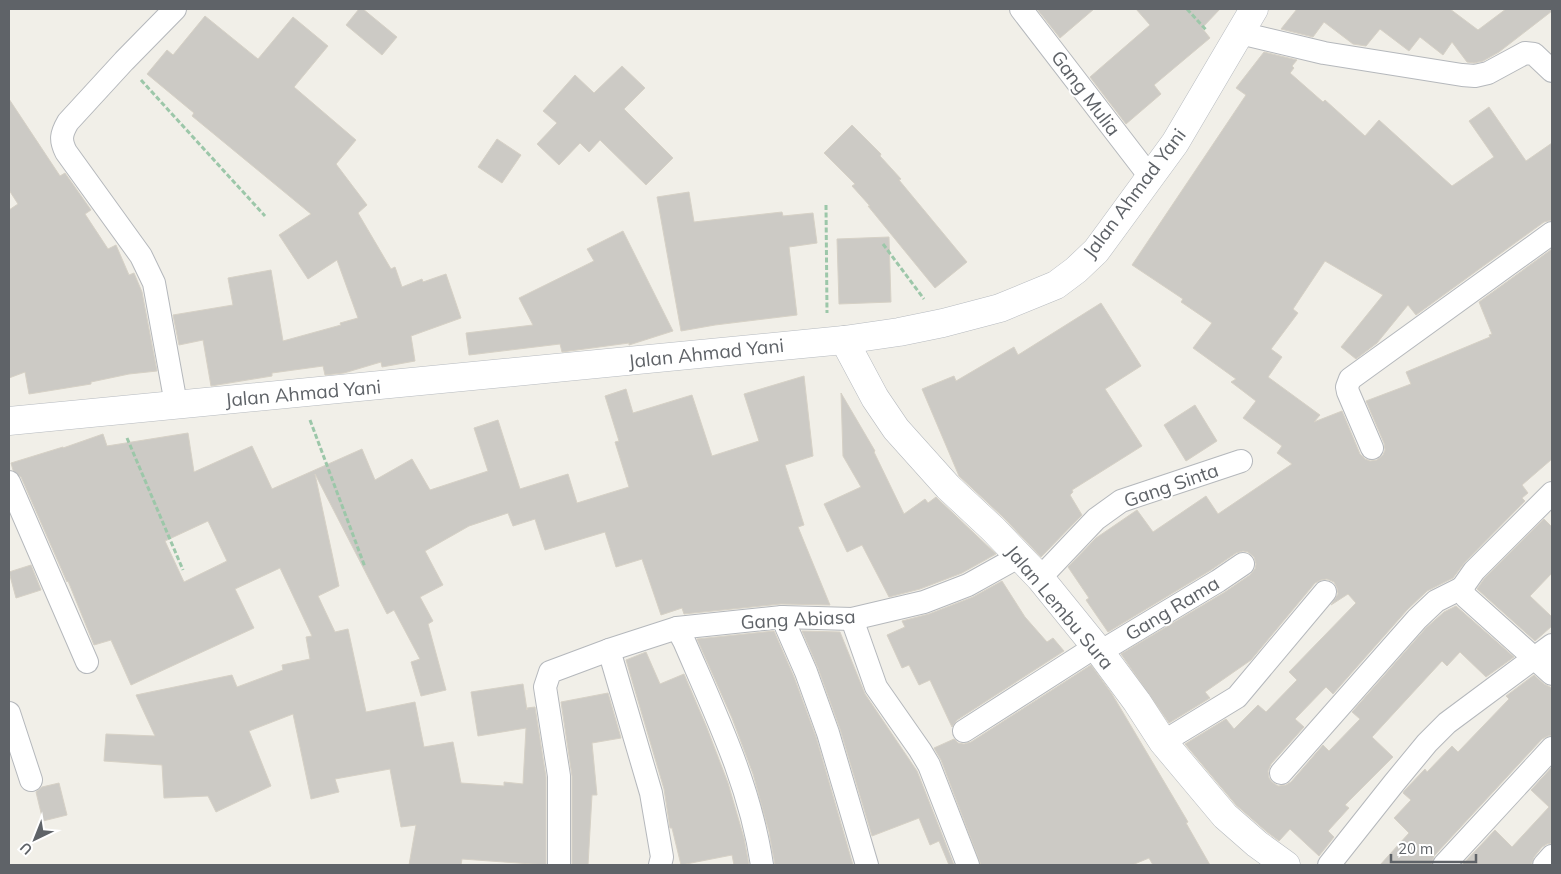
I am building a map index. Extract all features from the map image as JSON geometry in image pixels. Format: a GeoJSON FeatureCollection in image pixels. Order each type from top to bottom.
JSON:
{"type":"FeatureCollection","features":[{"type":"Feature","properties":{"kind":"main road","name":"Jalan Ahmad Yani"},"geometry":{"type":"LineString","coordinates":[[10,418],[300,393],[836,340],[899,332],[1000,308],[1056,285],[1076,270],[1096,251],[1175,143],[1254,9]]}},
{"type":"Feature","properties":{"kind":"main road","name":"Jalan Lembu Sura"},"geometry":{"type":"LineString","coordinates":[[836,340],[896,429],[948,488],[1020,556],[1040,578],[1098,649],[1137,702],[1163,742],[1225,816],[1257,844],[1286,865]]}},
{"type":"Feature","properties":{"kind":"street"},"geometry":{"type":"LineString","coordinates":[[175,9],[68,122],[62,132],[61,142],[66,152],[141,256],[154,283],[176,404]]}},
{"type":"Feature","properties":{"kind":"street","name":"Gang Mulia"},"geometry":{"type":"LineString","coordinates":[[1022,9],[1150,178]]}},
{"type":"Feature","properties":{"kind":"street"},"geometry":{"type":"LineString","coordinates":[[1240,32],[1324,53],[1462,75],[1474,76],[1488,73],[1525,53],[1534,54],[1552,71]]}},
{"type":"Feature","properties":{"kind":"street"},"geometry":{"type":"LineString","coordinates":[[1372,448],[1348,392],[1347,387],[1350,380],[1361,370],[1552,233]]}},
{"type":"Feature","properties":{"kind":"street","name":"Gang Sinta"},"geometry":{"type":"LineString","coordinates":[[1040,578],[1096,519],[1121,501],[1241,461]]}},
{"type":"Feature","properties":{"kind":"street"},"geometry":{"type":"LineString","coordinates":[[9,482],[87,662]]}},
{"type":"Feature","properties":{"kind":"street"},"geometry":{"type":"LineString","coordinates":[[1280,773],[1417,619],[1436,601],[1462,588],[1474,571],[1552,493]]}},
{"type":"Feature","properties":{"kind":"street","name":"Gang Abiasa"},"geometry":{"type":"LineString","coordinates":[[559,865],[559,776],[546,686],[550,672],[677,628],[782,617],[852,619],[924,602],[968,585],[1020,556]]}},
{"type":"Feature","properties":{"kind":"street","name":"Gang Rama"},"geometry":{"type":"LineString","coordinates":[[964,731],[1098,649],[1244,564]]}},
{"type":"Feature","properties":{"kind":"street"},"geometry":{"type":"LineString","coordinates":[[1462,588],[1466,597],[1544,651],[1552,674]]}},
{"type":"Feature","properties":{"kind":"street"},"geometry":{"type":"LineString","coordinates":[[1163,742],[1237,697],[1325,592]]}},
{"type":"Feature","properties":{"kind":"street"},"geometry":{"type":"LineString","coordinates":[[782,617],[806,672],[828,733],[867,865]]}},
{"type":"Feature","properties":{"kind":"street"},"geometry":{"type":"LineString","coordinates":[[852,619],[872,679],[881,696],[894,712],[929,765],[968,865]]}},
{"type":"Feature","properties":{"kind":"street"},"geometry":{"type":"LineString","coordinates":[[677,628],[725,734],[743,782],[762,865]]}},
{"type":"Feature","properties":{"kind":"street"},"geometry":{"type":"LineString","coordinates":[[609,650],[651,793],[662,856],[660,865]]}},
{"type":"Feature","properties":{"kind":"street"},"geometry":{"type":"LineString","coordinates":[[1329,865],[1394,783],[1447,723],[1544,651]]}},
{"type":"Feature","properties":{"kind":"street"},"geometry":{"type":"LineString","coordinates":[[9,713],[31,780]]}},
{"type":"Feature","properties":{"kind":"street"},"geometry":{"type":"LineString","coordinates":[[1444,865],[1552,748]]}},
{"type":"Feature","properties":{"kind":"street"},"geometry":{"type":"LineString","coordinates":[[1544,865],[1552,856]]}},
{"type":"Feature","properties":{"kind":"path"},"geometry":{"type":"LineString","coordinates":[[124,61],[265,216]]}},
{"type":"Feature","properties":{"kind":"path"},"geometry":{"type":"LineString","coordinates":[[826,205],[836,340]]}},
{"type":"Feature","properties":{"kind":"path"},"geometry":{"type":"LineString","coordinates":[[883,244],[943,323]]}},
{"type":"Feature","properties":{"kind":"path"},"geometry":{"type":"LineString","coordinates":[[300,393],[365,567]]}},
{"type":"Feature","properties":{"kind":"path"},"geometry":{"type":"LineString","coordinates":[[115,410],[183,570]]}},
{"type":"Feature","properties":{"kind":"building"},"geometry":{"type":"Polygon","coordinates":[[[359,9],[363,9],[397,37],[382,55],[346,25],[359,9]]]}},
{"type":"Feature","properties":{"kind":"building"},"geometry":{"type":"Polygon","coordinates":[[[1037,9],[1094,9],[1060,38],[1037,9]]]}},
{"type":"Feature","properties":{"kind":"building"},"geometry":{"type":"Polygon","coordinates":[[[1136,9],[1220,9],[1202,28],[1210,38],[1154,85],[1161,94],[1126,124],[1090,77],[1150,25],[1136,9]]]}},
{"type":"Feature","properties":{"kind":"building"},"geometry":{"type":"Polygon","coordinates":[[[1297,9],[1450,9],[1478,30],[1506,9],[1552,9],[1552,11],[1499,52],[1483,61],[1474,63],[1467,62],[1452,42],[1443,55],[1420,37],[1409,51],[1380,29],[1366,46],[1353,44],[1324,22],[1313,37],[1281,29],[1297,9]]]}},
{"type":"Feature","properties":{"kind":"building"},"geometry":{"type":"Polygon","coordinates":[[[205,16],[258,59],[293,17],[328,46],[294,87],[356,140],[336,164],[367,205],[358,213],[391,269],[395,267],[402,287],[422,279],[423,282],[446,274],[461,318],[411,336],[415,361],[382,367],[381,362],[344,373],[325,375],[323,366],[272,373],[272,376],[211,386],[203,340],[179,345],[173,315],[233,305],[228,278],[271,270],[283,341],[341,325],[340,323],[358,318],[337,260],[308,279],[279,235],[311,214],[192,116],[194,113],[147,74],[167,50],[173,55],[205,16]]]}},
{"type":"Feature","properties":{"kind":"building"},"geometry":{"type":"Polygon","coordinates":[[[1264,52],[1297,60],[1292,66],[1294,68],[1290,73],[1323,102],[1325,100],[1365,136],[1379,120],[1452,186],[1494,157],[1469,121],[1489,107],[1526,161],[1552,143],[1552,220],[1544,222],[1416,315],[1408,305],[1377,343],[1356,359],[1341,347],[1383,295],[1325,261],[1293,309],[1298,313],[1271,349],[1282,357],[1268,377],[1320,415],[1314,422],[1342,411],[1360,454],[1370,461],[1377,460],[1383,455],[1385,450],[1384,443],[1366,401],[1411,384],[1406,372],[1490,337],[1489,335],[1492,334],[1479,302],[1552,249],[1552,459],[1522,485],[1528,493],[1522,498],[1525,501],[1465,562],[1453,578],[1427,591],[1407,610],[1333,694],[1326,687],[1295,719],[1304,727],[1271,764],[1268,771],[1269,778],[1278,786],[1286,785],[1291,782],[1323,745],[1329,751],[1360,719],[1352,712],[1426,628],[1444,612],[1456,606],[1514,657],[1486,677],[1460,652],[1447,666],[1442,661],[1372,737],[1393,757],[1345,805],[1349,808],[1328,831],[1334,837],[1319,856],[1290,829],[1279,841],[1267,832],[1236,805],[1185,744],[1226,719],[1234,729],[1258,705],[1266,712],[1297,680],[1289,672],[1356,603],[1348,594],[1331,605],[1338,594],[1334,582],[1327,579],[1315,583],[1251,660],[1205,692],[1210,698],[1169,723],[1121,654],[1250,575],[1255,569],[1254,557],[1248,552],[1236,553],[1108,632],[1086,600],[1089,598],[1068,567],[1096,538],[1137,510],[1153,532],[1206,496],[1218,514],[1292,464],[1277,453],[1282,446],[1243,418],[1256,401],[1231,382],[1236,379],[1193,348],[1212,323],[1181,302],[1183,299],[1132,265],[1246,95],[1236,88],[1264,52]]]}},
{"type":"Feature","properties":{"kind":"building"},"geometry":{"type":"Polygon","coordinates":[[[622,66],[645,88],[624,109],[673,158],[646,185],[600,140],[589,152],[580,143],[559,165],[537,144],[557,123],[543,111],[575,75],[594,93],[622,66]]]}},
{"type":"Feature","properties":{"kind":"building"},"geometry":{"type":"Polygon","coordinates":[[[9,99],[60,176],[65,173],[91,210],[85,214],[108,249],[116,245],[129,275],[134,273],[142,292],[157,371],[129,374],[91,382],[91,384],[29,394],[25,372],[9,378],[9,210],[18,204],[9,190],[9,99]]]}},
{"type":"Feature","properties":{"kind":"building"},"geometry":{"type":"Polygon","coordinates":[[[852,125],[881,154],[880,156],[901,179],[899,180],[967,262],[935,288],[852,186],[855,184],[824,153],[852,125]]]}},
{"type":"Feature","properties":{"kind":"building"},"geometry":{"type":"Polygon","coordinates":[[[497,139],[521,155],[502,183],[478,167],[497,139]]]}},
{"type":"Feature","properties":{"kind":"building"},"geometry":{"type":"Polygon","coordinates":[[[689,192],[694,222],[782,212],[783,216],[813,213],[817,243],[789,247],[797,315],[681,331],[657,197],[689,192]]]}},
{"type":"Feature","properties":{"kind":"building"},"geometry":{"type":"Polygon","coordinates":[[[623,231],[673,331],[629,345],[629,343],[562,352],[560,344],[469,355],[466,333],[533,325],[519,298],[594,261],[587,249],[623,231]]]}},
{"type":"Feature","properties":{"kind":"building"},"geometry":{"type":"Polygon","coordinates":[[[889,237],[891,302],[839,304],[837,239],[889,237]]]}},
{"type":"Feature","properties":{"kind":"building"},"geometry":{"type":"Polygon","coordinates":[[[1101,303],[1141,366],[1105,389],[1142,446],[1072,490],[1073,492],[1070,495],[1082,515],[1041,557],[1004,518],[959,476],[922,389],[954,376],[956,381],[1014,347],[1018,355],[1101,303]]]}},
{"type":"Feature","properties":{"kind":"building"},"geometry":{"type":"Polygon","coordinates":[[[804,376],[813,456],[785,465],[804,525],[798,527],[830,605],[781,604],[684,614],[682,608],[661,615],[642,559],[616,567],[605,532],[545,550],[535,519],[513,526],[508,513],[469,526],[425,551],[443,585],[420,597],[433,621],[428,624],[446,690],[421,696],[411,662],[420,659],[394,610],[387,614],[315,474],[339,586],[318,596],[335,632],[348,629],[366,712],[415,702],[424,747],[453,742],[461,783],[504,786],[504,782],[523,784],[526,728],[478,736],[471,692],[523,684],[527,710],[527,708],[535,707],[546,777],[546,865],[462,859],[461,865],[409,865],[416,825],[401,827],[390,769],[335,779],[339,792],[311,799],[293,714],[249,731],[271,786],[216,812],[208,796],[164,798],[162,765],[104,761],[106,734],[155,736],[136,695],[232,675],[237,687],[283,670],[282,665],[310,659],[306,637],[312,636],[280,568],[235,589],[254,628],[131,685],[111,640],[94,645],[68,581],[21,477],[13,470],[11,463],[103,434],[107,446],[188,433],[194,472],[252,446],[272,489],[362,449],[375,480],[412,459],[430,490],[488,471],[474,428],[498,420],[520,489],[568,474],[577,503],[629,487],[615,442],[619,441],[605,396],[626,389],[633,413],[692,395],[712,456],[759,441],[744,394],[804,376]],[[208,521],[165,541],[184,582],[227,561],[208,521]]]}},
{"type":"Feature","properties":{"kind":"building"},"geometry":{"type":"Polygon","coordinates":[[[841,393],[875,451],[904,514],[925,499],[928,503],[936,497],[996,554],[962,573],[920,589],[889,597],[862,545],[847,552],[824,504],[861,487],[843,456],[841,393]]]}},
{"type":"Feature","properties":{"kind":"building"},"geometry":{"type":"Polygon","coordinates":[[[1195,405],[1217,441],[1186,461],[1164,425],[1195,405]]]}},
{"type":"Feature","properties":{"kind":"building"},"geometry":{"type":"Polygon","coordinates":[[[1544,519],[1552,527],[1552,573],[1530,596],[1552,617],[1552,626],[1535,641],[1477,589],[1484,579],[1544,519]]]}},
{"type":"Feature","properties":{"kind":"building"},"geometry":{"type":"Polygon","coordinates":[[[31,565],[41,590],[16,598],[9,572],[31,565]]]}},
{"type":"Feature","properties":{"kind":"building"},"geometry":{"type":"Polygon","coordinates":[[[1002,581],[1025,617],[1047,642],[1053,638],[1064,651],[957,720],[952,727],[930,680],[919,685],[909,665],[902,668],[887,635],[905,627],[902,621],[929,614],[973,597],[1002,581]]]}},
{"type":"Feature","properties":{"kind":"building"},"geometry":{"type":"Polygon","coordinates":[[[774,631],[794,677],[816,737],[853,865],[775,865],[769,832],[753,774],[732,718],[697,639],[774,631]]]}},
{"type":"Feature","properties":{"kind":"building"},"geometry":{"type":"Polygon","coordinates":[[[802,631],[840,632],[865,694],[917,771],[954,865],[949,865],[939,841],[930,845],[919,818],[872,836],[840,729],[818,668],[802,631]]]}},
{"type":"Feature","properties":{"kind":"building"},"geometry":{"type":"Polygon","coordinates":[[[646,652],[660,684],[684,674],[728,783],[744,838],[749,865],[734,865],[732,855],[681,865],[672,828],[670,828],[664,789],[626,660],[646,652]]]}},
{"type":"Feature","properties":{"kind":"building"},"geometry":{"type":"Polygon","coordinates":[[[1091,665],[1112,694],[1188,822],[1186,823],[1210,865],[1153,865],[1149,858],[1132,865],[981,865],[941,760],[934,748],[954,739],[958,743],[971,742],[1091,665]]]}},
{"type":"Feature","properties":{"kind":"building"},"geometry":{"type":"Polygon","coordinates":[[[1534,675],[1552,688],[1552,735],[1542,739],[1434,856],[1431,865],[1380,865],[1409,833],[1394,818],[1411,800],[1403,793],[1404,791],[1425,769],[1427,772],[1452,746],[1458,752],[1509,699],[1506,696],[1534,675]]]}},
{"type":"Feature","properties":{"kind":"building"},"geometry":{"type":"Polygon","coordinates":[[[608,693],[621,738],[592,743],[597,795],[592,795],[588,865],[572,865],[572,776],[561,702],[608,693]]]}},
{"type":"Feature","properties":{"kind":"building"},"geometry":{"type":"Polygon","coordinates":[[[1552,767],[1552,843],[1542,847],[1534,857],[1531,865],[1462,865],[1495,830],[1512,847],[1549,807],[1531,790],[1552,767]]]}},
{"type":"Feature","properties":{"kind":"building"},"geometry":{"type":"Polygon","coordinates":[[[59,783],[67,815],[43,821],[36,792],[42,787],[59,783]]]}}]}
